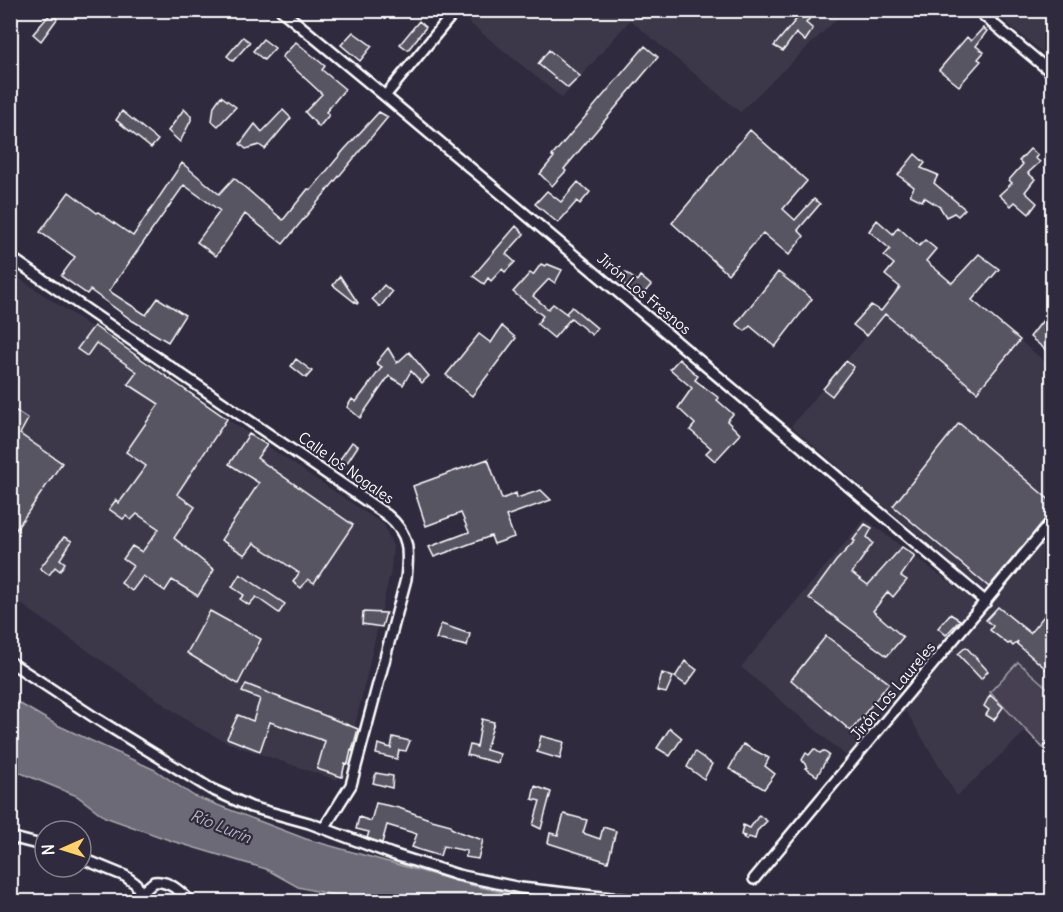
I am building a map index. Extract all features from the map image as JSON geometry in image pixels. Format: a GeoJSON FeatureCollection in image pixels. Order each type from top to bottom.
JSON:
{"type":"FeatureCollection","features":[{"type":"Feature","properties":{"kind":"street","name":"Jirón Los Fresnos"},"geometry":{"type":"LineString","coordinates":[[281,10],[986,602]]}},
{"type":"Feature","properties":{"kind":"street"},"geometry":{"type":"LineString","coordinates":[[385,96],[456,10]]}},
{"type":"Feature","properties":{"kind":"street"},"geometry":{"type":"LineString","coordinates":[[977,10],[1053,73]]}},
{"type":"Feature","properties":{"kind":"street","name":"Calle los Nogales"},"geometry":{"type":"LineString","coordinates":[[10,257],[399,525],[406,540],[408,555],[406,579],[351,786],[324,828]]}},
{"type":"Feature","properties":{"kind":"street","name":"Jirón Los Laureles"},"geometry":{"type":"LineString","coordinates":[[754,879],[1053,521]]}},
{"type":"Feature","properties":{"kind":"street"},"geometry":{"type":"LineString","coordinates":[[10,662],[96,719],[212,789],[250,807],[324,828],[392,854],[458,875],[521,888],[647,902]]}},
{"type":"Feature","properties":{"kind":"street"},"geometry":{"type":"LineString","coordinates":[[10,837],[33,843]]}},
{"type":"Feature","properties":{"kind":"street"},"geometry":{"type":"LineString","coordinates":[[93,863],[125,876],[136,884],[142,898]]}},
{"type":"Feature","properties":{"kind":"street"},"geometry":{"type":"LineString","coordinates":[[131,902],[142,898],[154,882],[168,884],[191,902]]}},
{"type":"Feature","properties":{"kind":"shaded area"},"geometry":{"type":"Polygon","coordinates":[[[468,10],[845,11],[740,112],[630,20],[562,98],[462,17],[468,10]]]}},
{"type":"Feature","properties":{"kind":"shaded area"},"geometry":{"type":"Polygon","coordinates":[[[992,11],[1052,11],[1052,60],[992,11]]]}},
{"type":"Feature","properties":{"kind":"shaded area"},"geometry":{"type":"Polygon","coordinates":[[[929,262],[1052,368],[1052,509],[984,591],[791,426],[929,262]]]}},
{"type":"Feature","properties":{"kind":"shaded area"},"geometry":{"type":"Polygon","coordinates":[[[10,272],[384,525],[393,546],[391,570],[345,769],[336,780],[228,743],[195,726],[11,597],[10,272]]]}},
{"type":"Feature","properties":{"kind":"shaded area"},"geometry":{"type":"Polygon","coordinates":[[[865,519],[985,609],[1052,527],[1052,737],[1043,748],[1026,731],[957,796],[906,711],[858,766],[741,667],[865,519]]]}},
{"type":"Feature","properties":{"kind":"shaded area"},"geometry":{"type":"Polygon","coordinates":[[[1018,662],[1052,692],[1052,737],[1043,748],[990,692],[1018,662]]]}},
{"type":"Feature","properties":{"kind":"water","name":"Río Lurín"},"geometry":{"type":"Polygon","coordinates":[[[10,698],[55,724],[155,770],[194,796],[306,839],[471,885],[541,901],[360,901],[298,887],[266,869],[172,841],[105,817],[77,796],[11,769],[10,698]]]}},
{"type":"Feature","properties":{"kind":"building"},"geometry":{"type":"Polygon","coordinates":[[[804,10],[816,10],[806,23],[813,29],[805,41],[796,33],[783,51],[774,46],[804,10]]]}},
{"type":"Feature","properties":{"kind":"building"},"geometry":{"type":"Polygon","coordinates":[[[51,13],[57,19],[41,41],[33,34],[51,13]]]}},
{"type":"Feature","properties":{"kind":"building"},"geometry":{"type":"Polygon","coordinates":[[[419,21],[426,27],[408,50],[400,44],[419,21]]]}},
{"type":"Feature","properties":{"kind":"building"},"geometry":{"type":"Polygon","coordinates":[[[983,28],[987,31],[976,46],[984,52],[978,59],[981,61],[959,86],[939,70],[967,37],[971,41],[983,28]]]}},
{"type":"Feature","properties":{"kind":"building"},"geometry":{"type":"Polygon","coordinates":[[[353,32],[372,46],[360,61],[341,45],[353,32]]]}},
{"type":"Feature","properties":{"kind":"building"},"geometry":{"type":"Polygon","coordinates":[[[243,37],[250,42],[233,61],[227,56],[243,37]]]}},
{"type":"Feature","properties":{"kind":"building"},"geometry":{"type":"Polygon","coordinates":[[[263,39],[275,48],[264,60],[253,51],[263,39]]]}},
{"type":"Feature","properties":{"kind":"building"},"geometry":{"type":"Polygon","coordinates":[[[296,42],[325,66],[322,70],[345,89],[326,112],[329,115],[319,127],[305,112],[322,94],[282,57],[296,42]]]}},
{"type":"Feature","properties":{"kind":"building"},"geometry":{"type":"Polygon","coordinates":[[[645,46],[658,57],[552,186],[540,174],[554,157],[552,156],[645,46]]]}},
{"type":"Feature","properties":{"kind":"building"},"geometry":{"type":"Polygon","coordinates":[[[549,50],[580,76],[568,88],[538,64],[549,50]]]}},
{"type":"Feature","properties":{"kind":"building"},"geometry":{"type":"Polygon","coordinates":[[[221,96],[236,107],[218,126],[212,121],[214,106],[221,96]]]}},
{"type":"Feature","properties":{"kind":"building"},"geometry":{"type":"Polygon","coordinates":[[[184,109],[191,116],[191,120],[180,142],[168,131],[184,109]]]}},
{"type":"Feature","properties":{"kind":"building"},"geometry":{"type":"Polygon","coordinates":[[[283,110],[291,118],[265,149],[259,145],[246,149],[240,144],[255,124],[262,132],[283,110]]]}},
{"type":"Feature","properties":{"kind":"building"},"geometry":{"type":"Polygon","coordinates":[[[122,111],[158,140],[151,148],[116,120],[122,111]]]}},
{"type":"Feature","properties":{"kind":"building"},"geometry":{"type":"Polygon","coordinates":[[[379,112],[388,117],[283,244],[245,214],[216,256],[197,242],[220,211],[184,185],[109,291],[146,315],[158,298],[185,315],[168,342],[133,321],[90,290],[87,294],[61,276],[75,257],[40,232],[69,192],[133,236],[182,163],[219,194],[234,178],[283,220],[308,189],[311,190],[379,112]]]}},
{"type":"Feature","properties":{"kind":"building"},"geometry":{"type":"Polygon","coordinates":[[[750,130],[807,181],[783,209],[795,220],[814,199],[820,204],[798,230],[804,236],[789,255],[763,233],[728,274],[672,223],[750,130]]]}},
{"type":"Feature","properties":{"kind":"building"},"geometry":{"type":"Polygon","coordinates":[[[1030,149],[1038,155],[1035,158],[1040,162],[1028,173],[1035,179],[1025,192],[1037,203],[1029,214],[1015,202],[1011,206],[999,195],[1012,183],[1009,180],[1023,164],[1019,161],[1030,149]]]}},
{"type":"Feature","properties":{"kind":"building"},"geometry":{"type":"Polygon","coordinates":[[[915,154],[925,163],[921,168],[938,175],[934,183],[965,209],[958,216],[954,213],[946,217],[940,207],[924,197],[922,201],[910,195],[914,187],[898,175],[915,154]]]}},
{"type":"Feature","properties":{"kind":"building"},"geometry":{"type":"Polygon","coordinates":[[[578,182],[590,192],[580,204],[577,201],[558,223],[535,204],[547,191],[561,202],[578,182]]]}},
{"type":"Feature","properties":{"kind":"building"},"geometry":{"type":"Polygon","coordinates":[[[877,220],[893,234],[898,227],[919,246],[925,240],[936,249],[926,261],[952,283],[979,254],[999,269],[972,300],[1020,340],[977,392],[885,314],[867,336],[853,325],[871,305],[881,311],[900,287],[885,275],[894,264],[884,256],[890,249],[869,231],[877,220]]]}},
{"type":"Feature","properties":{"kind":"building"},"geometry":{"type":"Polygon","coordinates":[[[516,226],[524,234],[506,254],[515,262],[505,272],[502,269],[491,281],[488,278],[484,284],[473,276],[516,226]]]}},
{"type":"Feature","properties":{"kind":"building"},"geometry":{"type":"Polygon","coordinates":[[[541,264],[562,270],[555,283],[549,279],[533,296],[548,309],[553,304],[568,315],[566,313],[572,307],[597,328],[592,335],[571,318],[554,338],[537,324],[543,316],[513,292],[530,273],[533,275],[541,264]]]}},
{"type":"Feature","properties":{"kind":"building"},"geometry":{"type":"Polygon","coordinates":[[[625,272],[637,281],[640,276],[651,285],[640,298],[618,279],[625,272]]]}},
{"type":"Feature","properties":{"kind":"building"},"geometry":{"type":"Polygon","coordinates":[[[778,272],[812,299],[775,347],[750,326],[745,331],[736,324],[778,272]]]}},
{"type":"Feature","properties":{"kind":"building"},"geometry":{"type":"Polygon","coordinates":[[[340,276],[358,303],[357,304],[333,285],[340,276]]]}},
{"type":"Feature","properties":{"kind":"building"},"geometry":{"type":"Polygon","coordinates":[[[384,285],[392,292],[380,307],[372,299],[384,285]]]}},
{"type":"Feature","properties":{"kind":"building"},"geometry":{"type":"Polygon","coordinates":[[[1047,315],[1053,320],[1053,356],[1030,337],[1047,315]]]}},
{"type":"Feature","properties":{"kind":"building"},"geometry":{"type":"Polygon","coordinates":[[[94,326],[227,419],[177,494],[195,507],[174,538],[214,570],[198,596],[172,580],[165,591],[143,576],[132,591],[121,583],[133,566],[123,559],[132,546],[142,552],[159,529],[137,514],[131,520],[126,516],[123,519],[109,509],[116,500],[119,503],[146,466],[126,452],[159,404],[128,384],[137,372],[96,343],[87,356],[77,349],[94,326]]]}},
{"type":"Feature","properties":{"kind":"building"},"geometry":{"type":"Polygon","coordinates":[[[502,326],[516,338],[472,396],[446,375],[479,334],[491,343],[502,326]]]}},
{"type":"Feature","properties":{"kind":"building"},"geometry":{"type":"Polygon","coordinates":[[[388,348],[397,363],[409,352],[429,376],[422,383],[411,371],[403,385],[389,376],[360,418],[347,407],[352,399],[356,402],[382,367],[376,363],[388,348]]]}},
{"type":"Feature","properties":{"kind":"building"},"geometry":{"type":"Polygon","coordinates":[[[296,359],[312,371],[306,378],[291,366],[296,359]]]}},
{"type":"Feature","properties":{"kind":"building"},"geometry":{"type":"Polygon","coordinates":[[[679,359],[698,376],[695,380],[719,398],[717,400],[733,414],[727,421],[740,434],[715,461],[706,453],[711,448],[690,430],[695,424],[678,408],[692,388],[670,369],[679,359]]]}},
{"type":"Feature","properties":{"kind":"building"},"geometry":{"type":"Polygon","coordinates":[[[846,361],[854,367],[832,396],[823,389],[846,361]]]}},
{"type":"Feature","properties":{"kind":"building"},"geometry":{"type":"Polygon","coordinates":[[[10,407],[28,419],[20,434],[62,463],[10,538],[10,407]]]}},
{"type":"Feature","properties":{"kind":"building"},"geometry":{"type":"Polygon","coordinates":[[[959,423],[1053,503],[1053,514],[1047,517],[989,587],[893,506],[959,423]]]}},
{"type":"Feature","properties":{"kind":"building"},"geometry":{"type":"Polygon","coordinates":[[[249,434],[267,445],[257,458],[353,525],[314,583],[308,579],[301,588],[293,582],[299,573],[254,543],[245,555],[221,540],[259,483],[229,464],[249,434]]]}},
{"type":"Feature","properties":{"kind":"building"},"geometry":{"type":"Polygon","coordinates":[[[352,442],[358,446],[343,469],[336,465],[352,442]]]}},
{"type":"Feature","properties":{"kind":"building"},"geometry":{"type":"Polygon","coordinates":[[[488,459],[502,499],[516,493],[517,498],[541,490],[551,500],[506,516],[514,537],[494,544],[491,536],[434,557],[429,547],[469,532],[461,513],[426,526],[413,486],[488,459]]]}},
{"type":"Feature","properties":{"kind":"building"},"geometry":{"type":"Polygon","coordinates":[[[865,524],[872,528],[867,537],[873,543],[852,573],[868,585],[902,547],[915,556],[901,576],[907,580],[893,597],[888,592],[873,611],[903,637],[887,656],[809,598],[836,561],[855,541],[853,540],[865,524]]]}},
{"type":"Feature","properties":{"kind":"building"},"geometry":{"type":"Polygon","coordinates":[[[64,537],[72,541],[60,559],[65,563],[60,571],[55,567],[49,575],[40,568],[64,537]]]}},
{"type":"Feature","properties":{"kind":"building"},"geometry":{"type":"Polygon","coordinates":[[[240,574],[285,604],[279,613],[256,597],[249,605],[240,599],[244,595],[232,587],[240,574]]]}},
{"type":"Feature","properties":{"kind":"building"},"geometry":{"type":"Polygon","coordinates":[[[1053,605],[1053,662],[1046,669],[1017,644],[1018,641],[1013,646],[990,630],[993,626],[986,620],[998,607],[1030,633],[1053,605]]]}},
{"type":"Feature","properties":{"kind":"building"},"geometry":{"type":"Polygon","coordinates":[[[210,611],[261,639],[238,684],[187,653],[210,611]]]}},
{"type":"Feature","properties":{"kind":"building"},"geometry":{"type":"Polygon","coordinates":[[[363,612],[386,613],[382,627],[362,624],[363,612]]]}},
{"type":"Feature","properties":{"kind":"building"},"geometry":{"type":"Polygon","coordinates":[[[950,614],[960,620],[946,635],[938,628],[950,614]]]}},
{"type":"Feature","properties":{"kind":"building"},"geometry":{"type":"Polygon","coordinates":[[[441,624],[470,634],[467,646],[436,639],[441,624]]]}},
{"type":"Feature","properties":{"kind":"building"},"geometry":{"type":"Polygon","coordinates":[[[826,636],[889,683],[851,731],[791,680],[826,636]]]}},
{"type":"Feature","properties":{"kind":"building"},"geometry":{"type":"Polygon","coordinates":[[[966,647],[988,671],[981,679],[958,654],[966,647]]]}},
{"type":"Feature","properties":{"kind":"building"},"geometry":{"type":"Polygon","coordinates":[[[685,661],[697,670],[686,685],[675,677],[685,661]]]}},
{"type":"Feature","properties":{"kind":"building"},"geometry":{"type":"Polygon","coordinates":[[[662,673],[673,677],[666,693],[657,691],[662,673]]]}},
{"type":"Feature","properties":{"kind":"building"},"geometry":{"type":"Polygon","coordinates":[[[246,684],[358,729],[342,777],[317,769],[325,741],[270,722],[260,751],[227,738],[238,715],[253,721],[260,699],[242,692],[246,684]]]}},
{"type":"Feature","properties":{"kind":"building"},"geometry":{"type":"Polygon","coordinates":[[[990,695],[1003,707],[994,720],[986,715],[989,710],[984,706],[990,695]]]}},
{"type":"Feature","properties":{"kind":"building"},"geometry":{"type":"Polygon","coordinates":[[[482,719],[494,722],[486,750],[500,754],[498,763],[467,755],[470,745],[477,747],[482,719]]]}},
{"type":"Feature","properties":{"kind":"building"},"geometry":{"type":"Polygon","coordinates":[[[670,728],[682,738],[670,756],[657,748],[670,728]]]}},
{"type":"Feature","properties":{"kind":"building"},"geometry":{"type":"Polygon","coordinates":[[[541,736],[564,742],[560,759],[537,752],[541,736]]]}},
{"type":"Feature","properties":{"kind":"building"},"geometry":{"type":"Polygon","coordinates":[[[393,737],[410,741],[406,751],[399,750],[397,759],[376,754],[378,744],[391,748],[393,737]]]}},
{"type":"Feature","properties":{"kind":"building"},"geometry":{"type":"Polygon","coordinates":[[[743,744],[769,758],[765,766],[775,774],[764,789],[729,769],[743,744]]]}},
{"type":"Feature","properties":{"kind":"building"},"geometry":{"type":"Polygon","coordinates":[[[814,749],[829,755],[817,776],[805,768],[807,767],[802,760],[806,753],[809,755],[814,749]]]}},
{"type":"Feature","properties":{"kind":"building"},"geometry":{"type":"Polygon","coordinates":[[[695,752],[712,764],[704,779],[687,767],[695,752]]]}},
{"type":"Feature","properties":{"kind":"building"},"geometry":{"type":"Polygon","coordinates":[[[376,773],[393,776],[392,788],[373,783],[376,773]]]}},
{"type":"Feature","properties":{"kind":"building"},"geometry":{"type":"Polygon","coordinates":[[[535,786],[551,792],[541,829],[533,825],[540,801],[532,799],[535,786]]]}},
{"type":"Feature","properties":{"kind":"building"},"geometry":{"type":"Polygon","coordinates":[[[376,803],[451,825],[451,828],[459,832],[483,840],[478,859],[465,857],[467,851],[443,846],[440,856],[420,850],[412,847],[417,834],[387,825],[382,843],[367,838],[369,832],[356,829],[359,817],[371,821],[376,803]]]}},
{"type":"Feature","properties":{"kind":"building"},"geometry":{"type":"Polygon","coordinates":[[[564,814],[587,820],[583,833],[600,839],[603,827],[616,831],[608,862],[548,843],[550,833],[558,835],[564,814]]]}},
{"type":"Feature","properties":{"kind":"building"},"geometry":{"type":"Polygon","coordinates":[[[759,815],[767,821],[757,831],[755,839],[749,837],[746,840],[743,837],[745,836],[741,835],[743,825],[750,828],[759,815]]]}}]}
